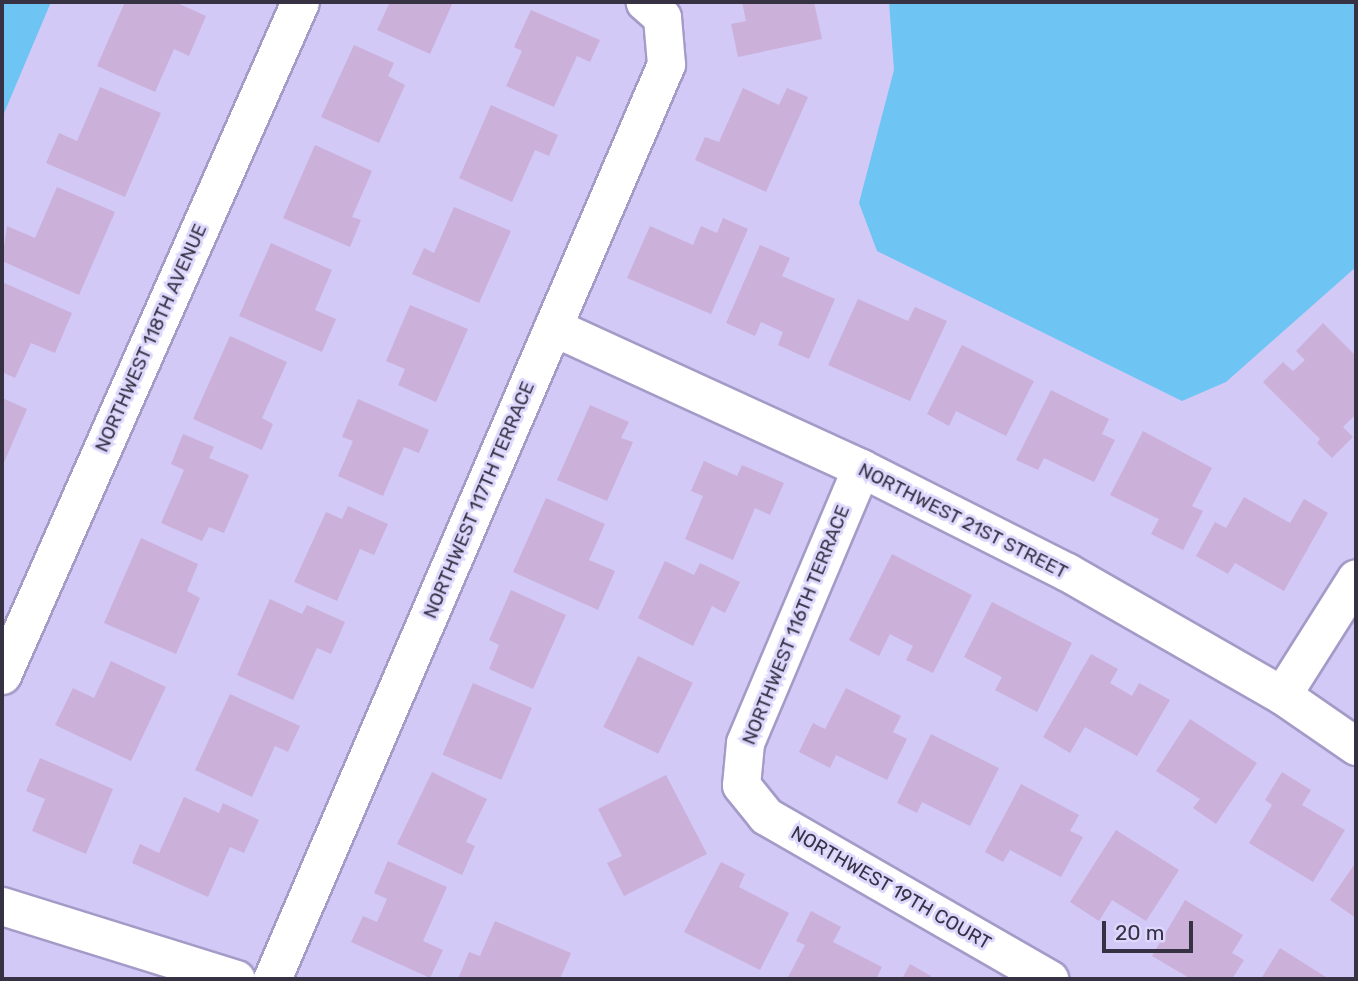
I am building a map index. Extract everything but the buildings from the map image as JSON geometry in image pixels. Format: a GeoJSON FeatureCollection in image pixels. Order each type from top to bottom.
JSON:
{"type":"FeatureCollection","features":[{"type":"Feature","properties":{"kind":"street","name":"NORTHWEST 118TH AVENUE"},"geometry":{"type":"LineString","coordinates":[[2,674],[300,2]]}},
{"type":"Feature","properties":{"kind":"street","name":"NORTHWEST 117TH TERRACE"},"geometry":{"type":"LineString","coordinates":[[272,979],[666,64],[653,9]]}},
{"type":"Feature","properties":{"kind":"street","name":"NORTHWEST 21ST STREET"},"geometry":{"type":"LineString","coordinates":[[554,327],[861,468],[1067,572],[1282,695],[1356,746]]}},
{"type":"Feature","properties":{"kind":"street","name":"NORTHWEST 116TH TERRACE"},"geometry":{"type":"LineString","coordinates":[[741,785],[745,743],[861,468]]}},
{"type":"Feature","properties":{"kind":"street"},"geometry":{"type":"LineString","coordinates":[[1282,695],[1356,578]]}},
{"type":"Feature","properties":{"kind":"street","name":"NORTHWEST 19TH COURT"},"geometry":{"type":"LineString","coordinates":[[741,785],[766,816],[1050,979]]}},
{"type":"Feature","properties":{"kind":"street"},"geometry":{"type":"LineString","coordinates":[[2,906],[236,979]]}},
{"type":"Feature","properties":{"kind":"water"},"geometry":{"type":"Polygon","coordinates":[[[2,2],[51,2],[2,118],[2,2]]]}},
{"type":"Feature","properties":{"kind":"water"},"geometry":{"type":"Polygon","coordinates":[[[889,2],[1356,2],[1356,267],[1226,382],[1182,401],[877,251],[859,203],[894,70],[889,2]]]}}]}
